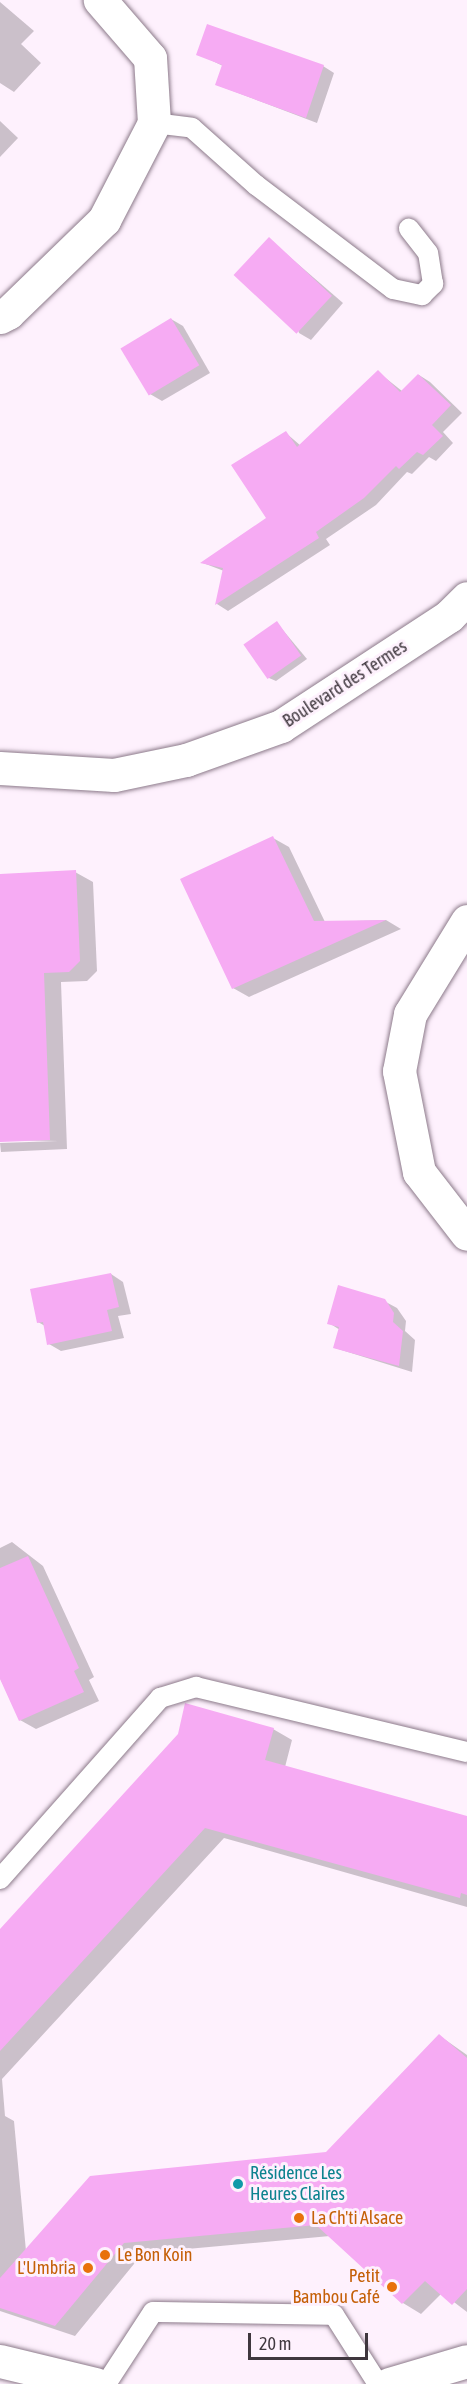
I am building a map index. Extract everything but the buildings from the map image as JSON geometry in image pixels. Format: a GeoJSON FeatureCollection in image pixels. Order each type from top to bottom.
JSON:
{"type":"FeatureCollection","features":[{"type":"Feature","properties":{"kind":"street"},"geometry":{"type":"LineString","coordinates":[[0,317],[8,313],[104,220],[154,123],[150,58],[100,0]]}},
{"type":"Feature","properties":{"kind":"street","name":"Boulevard des Termes"},"geometry":{"type":"LineString","coordinates":[[0,768],[114,775],[186,760],[281,726],[449,616],[467,598]]}},
{"type":"Feature","properties":{"kind":"street"},"geometry":{"type":"LineString","coordinates":[[467,921],[410,1014],[399,1071],[420,1172],[467,1234]]}},
{"type":"Feature","properties":{"kind":"street"},"geometry":{"type":"LineString","coordinates":[[0,2361],[95,2384]]}},
{"type":"Feature","properties":{"kind":"street"},"geometry":{"type":"LineString","coordinates":[[388,2384],[467,2361]]}},
{"type":"Feature","properties":{"kind":"lane"},"geometry":{"type":"LineString","coordinates":[[154,123],[192,128],[256,184],[393,289],[422,295],[433,284],[428,253],[409,229]]}},
{"type":"Feature","properties":{"kind":"lane"},"geometry":{"type":"LineString","coordinates":[[0,1879],[160,1698],[196,1687],[467,1752]]}},
{"type":"Feature","properties":{"kind":"lane"},"geometry":{"type":"LineString","coordinates":[[106,2384],[153,2312],[334,2315],[378,2384]]}},
{"type":"Feature","properties":{"kind":"place","name":"Résidence Les Heures Claires"},"geometry":{"type":"Point","coordinates":[238,2184]}},
{"type":"Feature","properties":{"kind":"place","name":"La Ch'ti Alsace"},"geometry":{"type":"Point","coordinates":[299,2218]}},
{"type":"Feature","properties":{"kind":"place","name":"Le Bon Koin"},"geometry":{"type":"Point","coordinates":[105,2255]}},
{"type":"Feature","properties":{"kind":"place","name":"L'Umbria"},"geometry":{"type":"Point","coordinates":[88,2268]}},
{"type":"Feature","properties":{"kind":"place","name":"Petit Bambou Café"},"geometry":{"type":"Point","coordinates":[392,2287]}}]}
